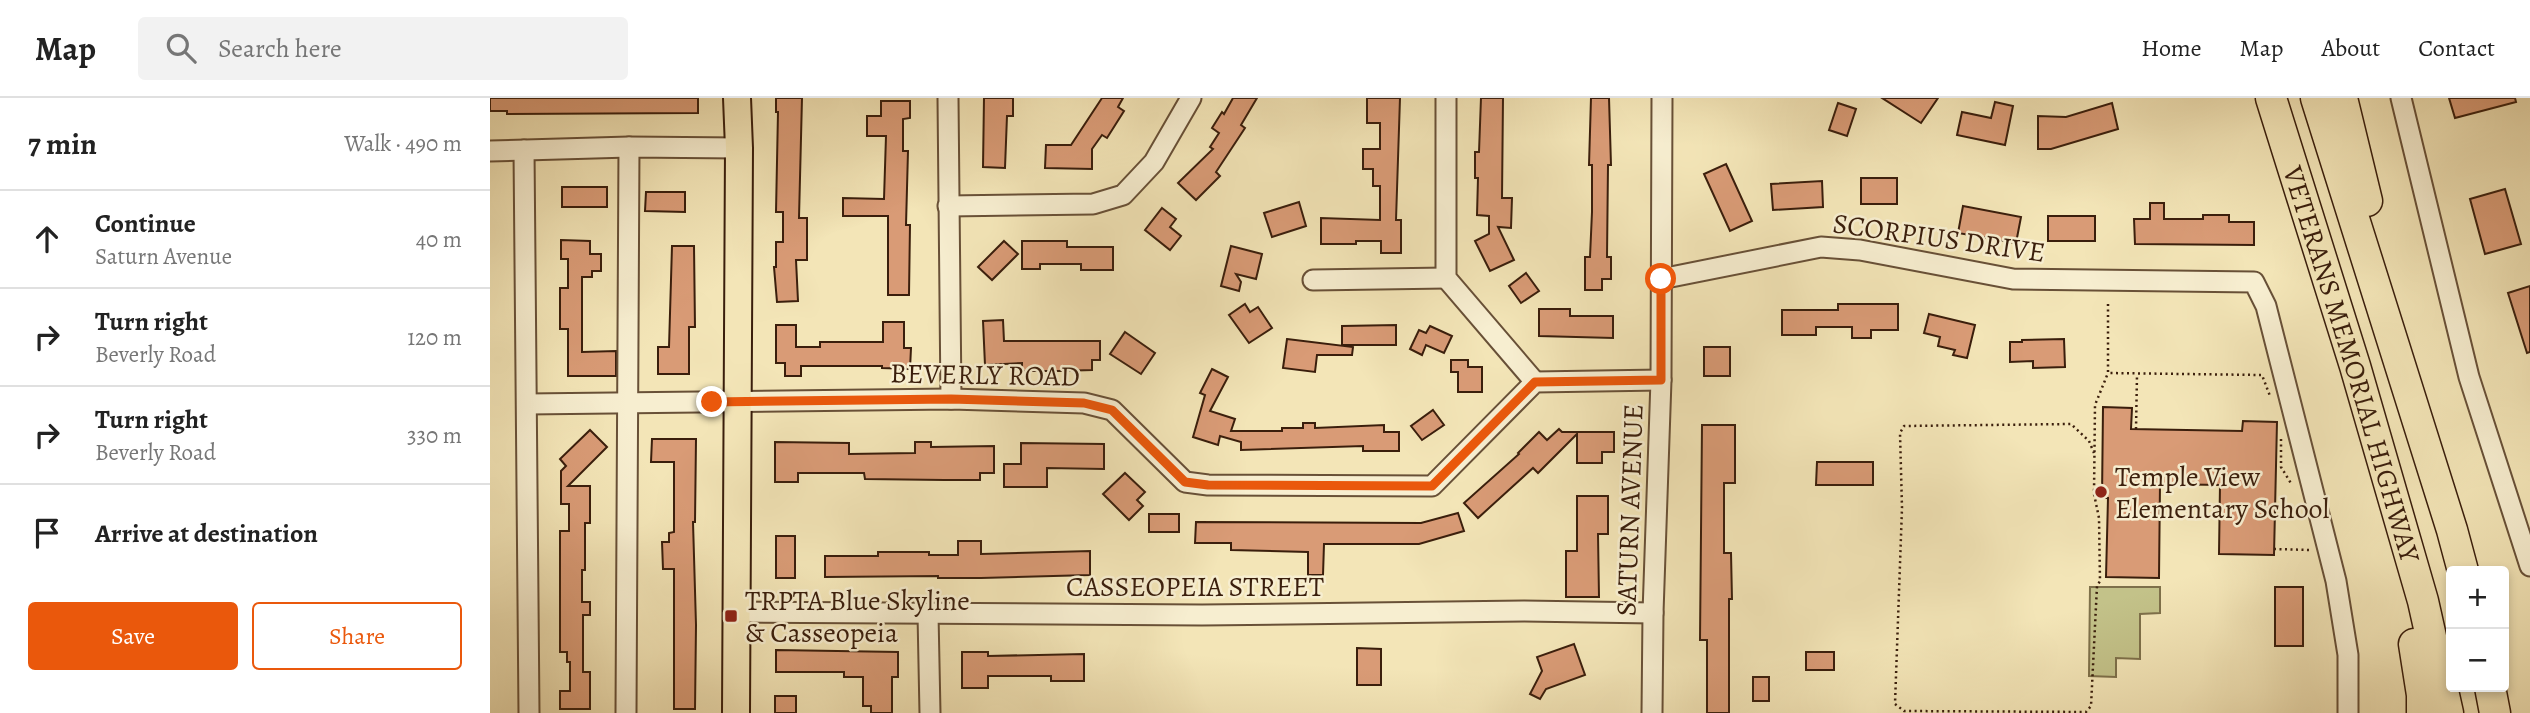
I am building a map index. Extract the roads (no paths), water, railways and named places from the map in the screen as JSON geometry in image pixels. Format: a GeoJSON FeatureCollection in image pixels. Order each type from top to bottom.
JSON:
{"type":"FeatureCollection","features":[{"type":"Feature","properties":{"kind":"highway","name":"VETERANS MEMORIAL HIGHWAY"},"geometry":{"type":"LineString","coordinates":[[2271,98],[2355,366],[2423,601],[2448,713]]}},
{"type":"Feature","properties":{"kind":"highway","name":"VETERANS MEMORIAL HIGHWAY"},"geometry":{"type":"LineString","coordinates":[[2316,98],[2462,566]]}},
{"type":"Feature","properties":{"kind":"highway"},"geometry":{"type":"LineString","coordinates":[[2342,98],[2452,530]]}},
{"type":"Feature","properties":{"kind":"highway"},"geometry":{"type":"LineString","coordinates":[[2355,366],[2413,629],[2422,695],[2421,713]]}},
{"type":"Feature","properties":{"kind":"highway"},"geometry":{"type":"LineString","coordinates":[[2491,692],[2495,713]]}},
{"type":"Feature","properties":{"kind":"main road"},"geometry":{"type":"LineString","coordinates":[[736,713],[737,98]]}},
{"type":"Feature","properties":{"kind":"street"},"geometry":{"type":"LineString","coordinates":[[948,98],[951,399]]}},
{"type":"Feature","properties":{"kind":"street"},"geometry":{"type":"LineString","coordinates":[[948,206],[1093,205],[1122,195],[1154,162],[1191,98]]}},
{"type":"Feature","properties":{"kind":"street"},"geometry":{"type":"LineString","coordinates":[[1446,98],[1446,278],[1535,382],[1661,380]]}},
{"type":"Feature","properties":{"kind":"street","name":"SATURN AVENUE"},"geometry":{"type":"LineString","coordinates":[[1652,713],[1661,380],[1662,98]]}},
{"type":"Feature","properties":{"kind":"street"},"geometry":{"type":"LineString","coordinates":[[2401,98],[2469,377],[2530,566]]}},
{"type":"Feature","properties":{"kind":"street"},"geometry":{"type":"LineString","coordinates":[[626,713],[629,148]]}},
{"type":"Feature","properties":{"kind":"street"},"geometry":{"type":"LineString","coordinates":[[490,151],[738,148]]}},
{"type":"Feature","properties":{"kind":"street"},"geometry":{"type":"LineString","coordinates":[[524,150],[529,713]]}},
{"type":"Feature","properties":{"kind":"street","name":"SCORPIUS DRIVE"},"geometry":{"type":"LineString","coordinates":[[1661,279],[1821,247],[1860,250],[2013,279],[2254,282],[2266,306],[2336,581],[2348,655],[2348,713]]}},
{"type":"Feature","properties":{"kind":"street"},"geometry":{"type":"LineString","coordinates":[[1313,280],[1446,278]]}},
{"type":"Feature","properties":{"kind":"street","name":"BEVERLY ROAD"},"geometry":{"type":"LineString","coordinates":[[527,404],[627,405],[951,399],[1084,403],[1112,410],[1185,482],[1208,485],[1432,486],[1535,382]]}},
{"type":"Feature","properties":{"kind":"street","name":"CASSEOPEIA STREET"},"geometry":{"type":"LineString","coordinates":[[737,612],[1202,615],[1524,611],[1653,613]]}},
{"type":"Feature","properties":{"kind":"street"},"geometry":{"type":"LineString","coordinates":[[928,614],[930,713]]}},
{"type":"Feature","properties":{"kind":"place","name":"Temple View Elementary School"},"geometry":{"type":"Point","coordinates":[2101,492]}},
{"type":"Feature","properties":{"kind":"place","name":"TRPTA Blue Skyline & Casseopeia"},"geometry":{"type":"Point","coordinates":[731,616]}}]}
